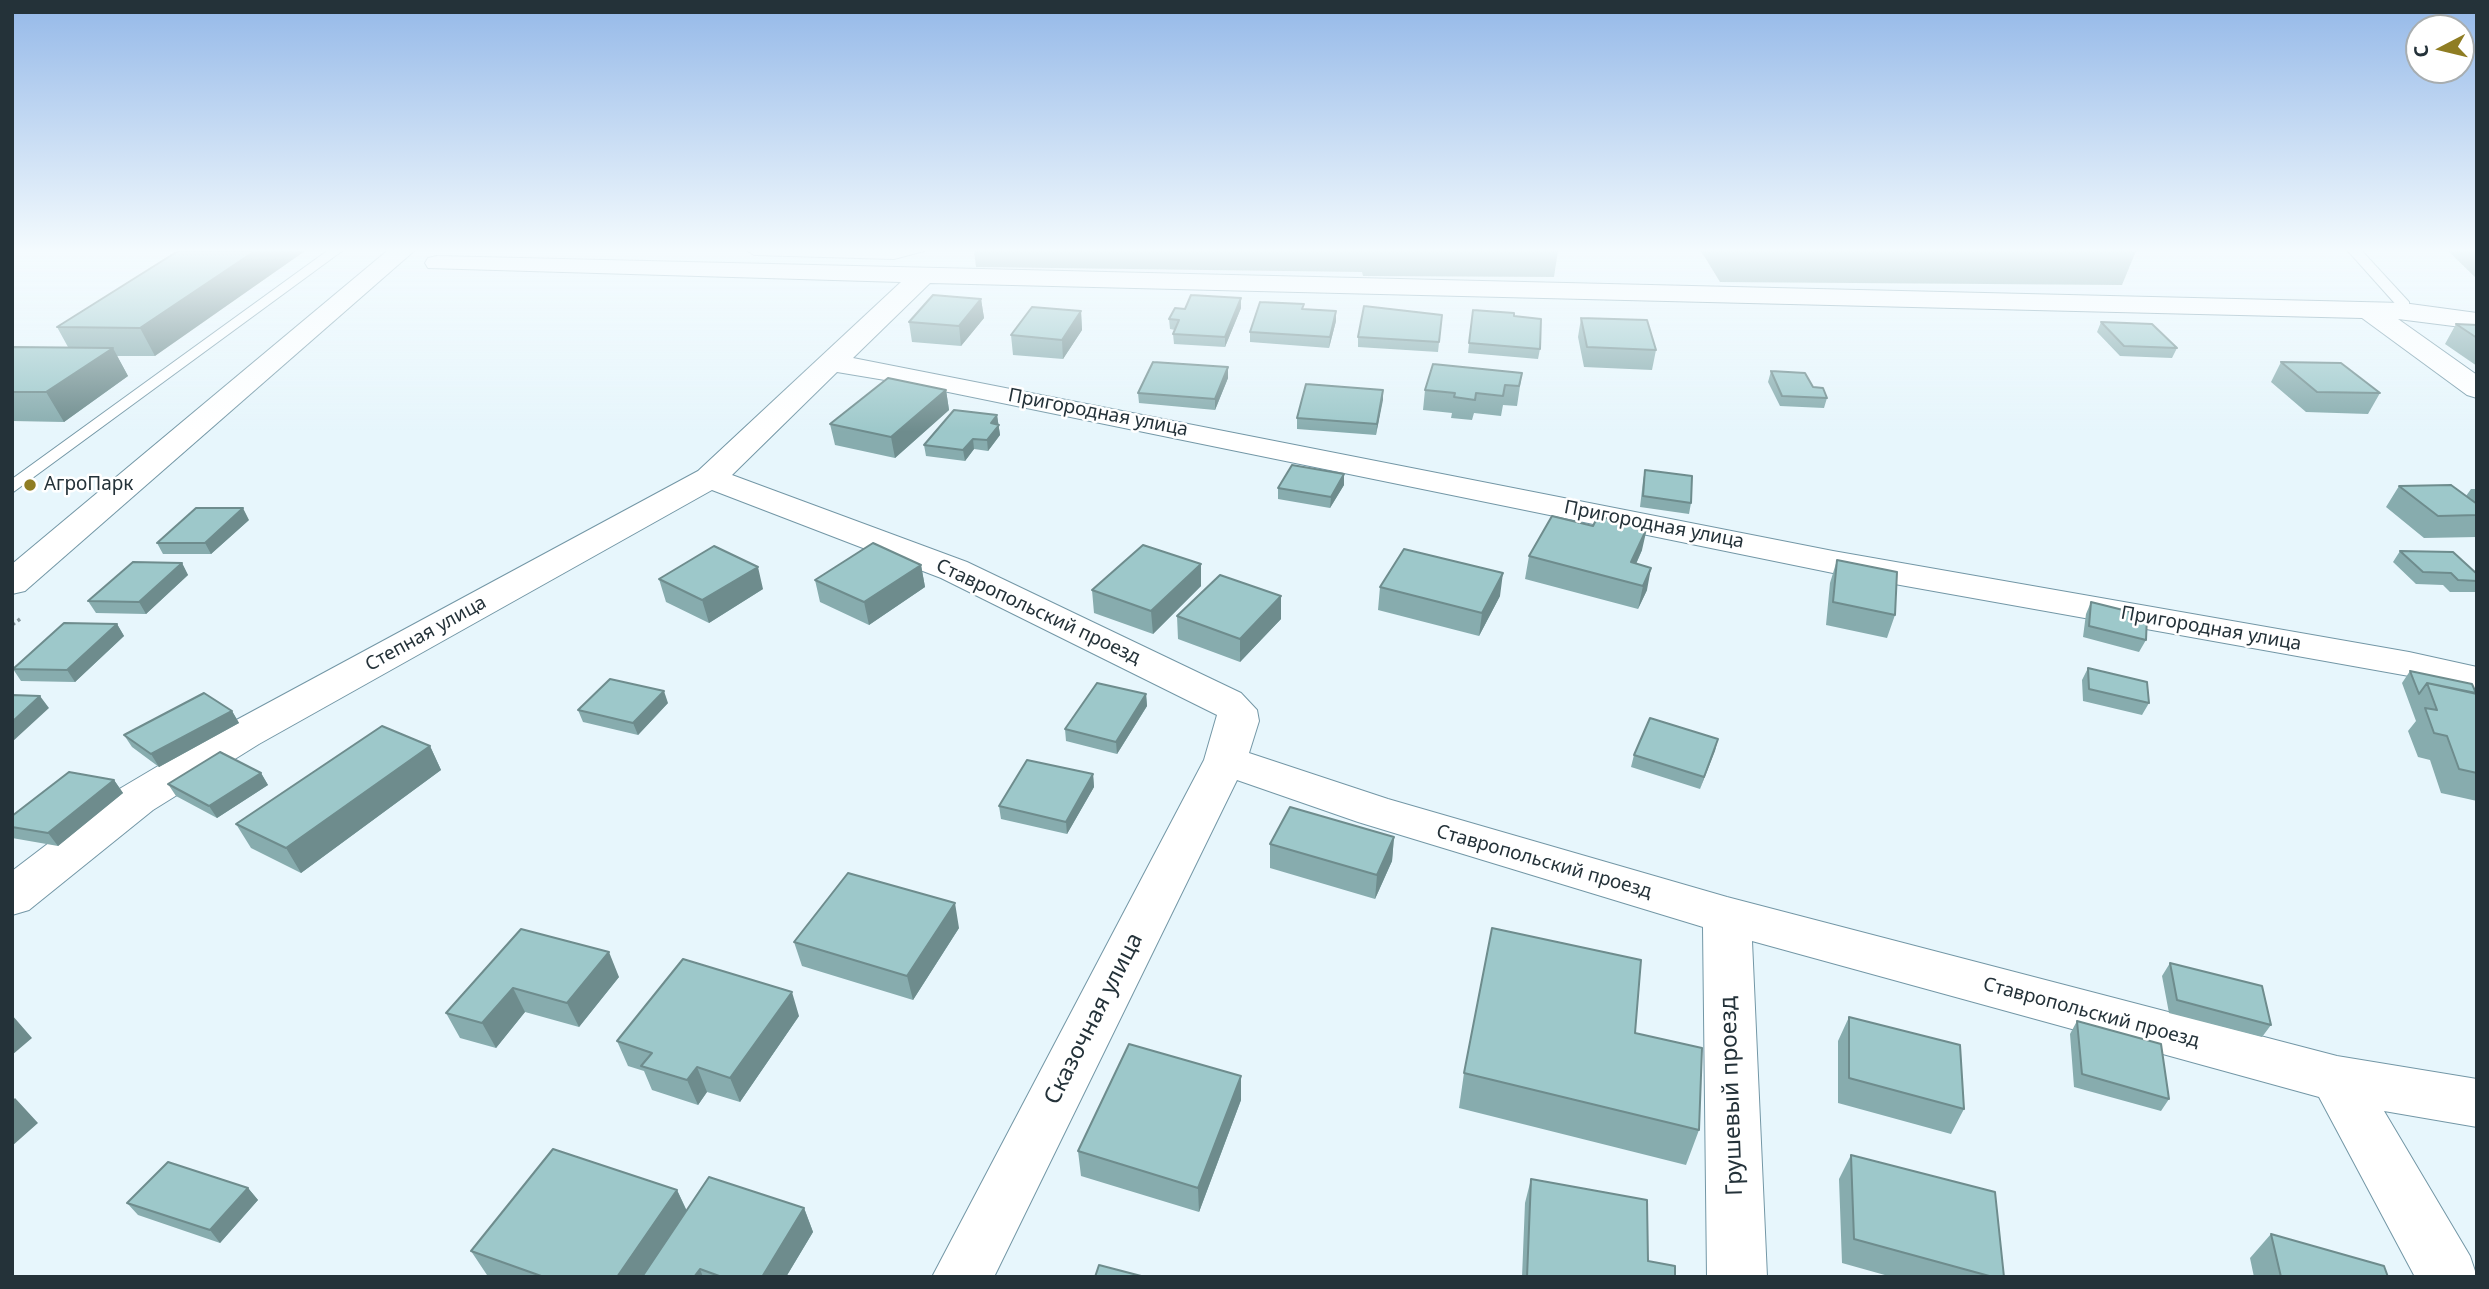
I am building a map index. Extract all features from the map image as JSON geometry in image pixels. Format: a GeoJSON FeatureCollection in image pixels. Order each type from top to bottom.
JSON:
{"type":"FeatureCollection","features":[{"type":"Feature","properties":{"kind":"street"},"geometry":{"type":"LineString","coordinates":[[13,582],[333,311]]}},
{"type":"Feature","properties":{"kind":"street"},"geometry":{"type":"LineString","coordinates":[[285,353],[349,311]]}},
{"type":"Feature","properties":{"kind":"street","name":"Степная улица"},"geometry":{"type":"LineString","coordinates":[[12,897],[137,799],[244,734],[710,478],[833,363],[878,311]]}},
{"type":"Feature","properties":{"kind":"street"},"geometry":{"type":"LineString","coordinates":[[2345,311],[2398,311]]}},
{"type":"Feature","properties":{"kind":"street"},"geometry":{"type":"LineString","coordinates":[[2404,311],[2477,321]]}},
{"type":"Feature","properties":{"kind":"street"},"geometry":{"type":"LineString","coordinates":[[2370,312],[2477,389]]}},
{"type":"Feature","properties":{"kind":"street","name":"Пригородная улица"},"geometry":{"type":"LineString","coordinates":[[833,363],[922,378],[1833,562],[2409,664],[2477,680]]}},
{"type":"Feature","properties":{"kind":"street","name":"Ставропольский проезд"},"geometry":{"type":"LineString","coordinates":[[710,478],[954,570],[1227,702],[1237,710],[1238,721],[1225,760],[1374,811],[1727,916],[2337,1079],[2477,1103]]}},
{"type":"Feature","properties":{"kind":"street","name":"Сказочная улица"},"geometry":{"type":"LineString","coordinates":[[962,1277],[1225,760]]}},
{"type":"Feature","properties":{"kind":"street","name":"Грушевый проезд"},"geometry":{"type":"LineString","coordinates":[[1727,916],[1737,1277]]}},
{"type":"Feature","properties":{"kind":"street"},"geometry":{"type":"LineString","coordinates":[[2337,1079],[2448,1277]]}},
{"type":"Feature","properties":{"kind":"lane"},"geometry":{"type":"LineString","coordinates":[[12,488],[254,311]]}},
{"type":"Feature","properties":{"kind":"building"},"geometry":{"type":"Polygon","coordinates":[[[82,311],[165,311],[140,328],[57,327],[82,311]]]}},
{"type":"Feature","properties":{"kind":"building"},"geometry":{"type":"Polygon","coordinates":[[[919,311],[971,311],[959,326],[909,322],[919,311]]]}},
{"type":"Feature","properties":{"kind":"building"},"geometry":{"type":"Polygon","coordinates":[[[1029,311],[1081,311],[1062,340],[1011,335],[1029,311]]]}},
{"type":"Feature","properties":{"kind":"building"},"geometry":{"type":"Polygon","coordinates":[[[1173,311],[1236,311],[1225,337],[1173,334],[1179,320],[1169,319],[1173,311]]]}},
{"type":"Feature","properties":{"kind":"building"},"geometry":{"type":"Polygon","coordinates":[[[1257,311],[1336,311],[1330,337],[1250,332],[1257,311]]]}},
{"type":"Feature","properties":{"kind":"building"},"geometry":{"type":"Polygon","coordinates":[[[1363,311],[1409,311],[1442,315],[1439,342],[1358,337],[1363,311]]]}},
{"type":"Feature","properties":{"kind":"building"},"geometry":{"type":"Polygon","coordinates":[[[1473,311],[1514,313],[1514,316],[1541,319],[1540,349],[1469,343],[1473,311]]]}},
{"type":"Feature","properties":{"kind":"building"},"geometry":{"type":"Polygon","coordinates":[[[1581,318],[1647,320],[1656,350],[1587,347],[1581,318]]]}},
{"type":"Feature","properties":{"kind":"building"},"geometry":{"type":"Polygon","coordinates":[[[2101,322],[2152,324],[2177,348],[2124,346],[2101,322]]]}},
{"type":"Feature","properties":{"kind":"building"},"geometry":{"type":"Polygon","coordinates":[[[2456,324],[2477,325],[2477,338],[2456,324]]]}},
{"type":"Feature","properties":{"kind":"building"},"geometry":{"type":"Polygon","coordinates":[[[12,347],[113,348],[46,392],[12,392],[12,347]]]}},
{"type":"Feature","properties":{"kind":"building"},"geometry":{"type":"Polygon","coordinates":[[[1153,362],[1228,367],[1215,399],[1138,393],[1153,362]]]}},
{"type":"Feature","properties":{"kind":"building"},"geometry":{"type":"Polygon","coordinates":[[[2281,362],[2341,363],[2380,393],[2317,392],[2281,362]]]}},
{"type":"Feature","properties":{"kind":"building"},"geometry":{"type":"Polygon","coordinates":[[[1433,364],[1522,373],[1519,386],[1505,385],[1503,396],[1476,393],[1475,400],[1454,397],[1455,393],[1425,390],[1433,364]]]}},
{"type":"Feature","properties":{"kind":"building"},"geometry":{"type":"Polygon","coordinates":[[[1771,371],[1805,373],[1813,387],[1823,388],[1827,398],[1782,396],[1771,371]]]}},
{"type":"Feature","properties":{"kind":"building"},"geometry":{"type":"Polygon","coordinates":[[[888,378],[946,390],[891,437],[830,424],[888,378]]]}},
{"type":"Feature","properties":{"kind":"building"},"geometry":{"type":"Polygon","coordinates":[[[1306,384],[1383,390],[1377,424],[1297,418],[1306,384]]]}},
{"type":"Feature","properties":{"kind":"building"},"geometry":{"type":"Polygon","coordinates":[[[954,410],[997,415],[991,423],[999,425],[987,440],[973,439],[963,450],[924,445],[954,410]]]}},
{"type":"Feature","properties":{"kind":"building"},"geometry":{"type":"Polygon","coordinates":[[[1292,465],[1344,474],[1331,497],[1278,488],[1292,465]]]}},
{"type":"Feature","properties":{"kind":"building"},"geometry":{"type":"Polygon","coordinates":[[[1645,470],[1692,476],[1691,503],[1643,496],[1645,470]]]}},
{"type":"Feature","properties":{"kind":"building"},"geometry":{"type":"Polygon","coordinates":[[[2451,485],[2477,504],[2477,515],[2438,516],[2399,486],[2451,485]]]}},
{"type":"Feature","properties":{"kind":"building"},"geometry":{"type":"Polygon","coordinates":[[[196,508],[243,508],[205,543],[157,543],[196,508]]]}},
{"type":"Feature","properties":{"kind":"building"},"geometry":{"type":"Polygon","coordinates":[[[1552,516],[1593,526],[1598,516],[1647,528],[1631,562],[1651,568],[1643,586],[1529,556],[1552,516]]]}},
{"type":"Feature","properties":{"kind":"building"},"geometry":{"type":"Polygon","coordinates":[[[873,543],[921,565],[864,602],[815,580],[873,543]]]}},
{"type":"Feature","properties":{"kind":"building"},"geometry":{"type":"Polygon","coordinates":[[[1143,545],[1201,564],[1151,611],[1092,590],[1143,545]]]}},
{"type":"Feature","properties":{"kind":"building"},"geometry":{"type":"Polygon","coordinates":[[[714,546],[758,567],[702,600],[659,579],[714,546]]]}},
{"type":"Feature","properties":{"kind":"building"},"geometry":{"type":"Polygon","coordinates":[[[1404,549],[1503,573],[1482,613],[1380,587],[1404,549]]]}},
{"type":"Feature","properties":{"kind":"building"},"geometry":{"type":"Polygon","coordinates":[[[2400,551],[2453,552],[2477,574],[2477,581],[2458,580],[2451,573],[2423,572],[2400,551]]]}},
{"type":"Feature","properties":{"kind":"building"},"geometry":{"type":"Polygon","coordinates":[[[1837,560],[1897,572],[1895,615],[1833,602],[1837,560]]]}},
{"type":"Feature","properties":{"kind":"building"},"geometry":{"type":"Polygon","coordinates":[[[133,562],[182,563],[139,602],[88,601],[133,562]]]}},
{"type":"Feature","properties":{"kind":"building"},"geometry":{"type":"Polygon","coordinates":[[[1220,575],[1281,596],[1240,639],[1177,616],[1220,575]]]}},
{"type":"Feature","properties":{"kind":"building"},"geometry":{"type":"Polygon","coordinates":[[[2091,602],[2147,616],[2146,640],[2089,626],[2091,602]]]}},
{"type":"Feature","properties":{"kind":"building"},"geometry":{"type":"Polygon","coordinates":[[[64,623],[117,624],[67,670],[13,669],[64,623]]]}},
{"type":"Feature","properties":{"kind":"building"},"geometry":{"type":"Polygon","coordinates":[[[2088,668],[2147,682],[2149,703],[2089,689],[2088,668]]]}},
{"type":"Feature","properties":{"kind":"building"},"geometry":{"type":"Polygon","coordinates":[[[2410,671],[2472,684],[2476,693],[2427,683],[2419,694],[2410,671]]]}},
{"type":"Feature","properties":{"kind":"building"},"geometry":{"type":"Polygon","coordinates":[[[610,679],[664,691],[633,723],[578,710],[610,679]]]}},
{"type":"Feature","properties":{"kind":"building"},"geometry":{"type":"Polygon","coordinates":[[[1097,683],[1146,694],[1116,742],[1065,729],[1097,683]]]}},
{"type":"Feature","properties":{"kind":"building"},"geometry":{"type":"Polygon","coordinates":[[[2427,683],[2477,694],[2477,773],[2459,769],[2447,736],[2434,733],[2425,708],[2437,710],[2427,683]]]}},
{"type":"Feature","properties":{"kind":"building"},"geometry":{"type":"Polygon","coordinates":[[[204,693],[232,711],[151,754],[124,735],[204,693]]]}},
{"type":"Feature","properties":{"kind":"building"},"geometry":{"type":"Polygon","coordinates":[[[12,695],[40,696],[12,722],[12,695]]]}},
{"type":"Feature","properties":{"kind":"building"},"geometry":{"type":"Polygon","coordinates":[[[1650,718],[1718,739],[1704,777],[1634,755],[1650,718]]]}},
{"type":"Feature","properties":{"kind":"building"},"geometry":{"type":"Polygon","coordinates":[[[382,726],[430,746],[286,848],[236,824],[382,726]]]}},
{"type":"Feature","properties":{"kind":"building"},"geometry":{"type":"Polygon","coordinates":[[[220,752],[261,773],[209,806],[168,784],[220,752]]]}},
{"type":"Feature","properties":{"kind":"building"},"geometry":{"type":"Polygon","coordinates":[[[1027,760],[1093,774],[1066,822],[999,806],[1027,760]]]}},
{"type":"Feature","properties":{"kind":"building"},"geometry":{"type":"Polygon","coordinates":[[[69,772],[114,780],[48,833],[12,827],[12,816],[69,772]]]}},
{"type":"Feature","properties":{"kind":"building"},"geometry":{"type":"Polygon","coordinates":[[[1290,807],[1394,837],[1377,875],[1270,844],[1290,807]]]}},
{"type":"Feature","properties":{"kind":"building"},"geometry":{"type":"Polygon","coordinates":[[[848,873],[955,903],[907,976],[794,942],[848,873]]]}},
{"type":"Feature","properties":{"kind":"building"},"geometry":{"type":"Polygon","coordinates":[[[1492,928],[1641,960],[1635,1033],[1702,1048],[1699,1130],[1464,1073],[1492,928]]]}},
{"type":"Feature","properties":{"kind":"building"},"geometry":{"type":"Polygon","coordinates":[[[521,929],[609,952],[567,1003],[513,988],[482,1023],[446,1013],[521,929]]]}},
{"type":"Feature","properties":{"kind":"building"},"geometry":{"type":"Polygon","coordinates":[[[683,959],[792,992],[730,1078],[697,1067],[687,1080],[641,1066],[652,1053],[617,1041],[683,959]]]}},
{"type":"Feature","properties":{"kind":"building"},"geometry":{"type":"Polygon","coordinates":[[[2170,963],[2262,986],[2271,1025],[2177,1000],[2170,963]]]}},
{"type":"Feature","properties":{"kind":"building"},"geometry":{"type":"Polygon","coordinates":[[[1849,1017],[1960,1045],[1964,1109],[1849,1078],[1849,1017]]]}},
{"type":"Feature","properties":{"kind":"building"},"geometry":{"type":"Polygon","coordinates":[[[2077,1021],[2161,1044],[2169,1099],[2082,1074],[2077,1021]]]}},
{"type":"Feature","properties":{"kind":"building"},"geometry":{"type":"Polygon","coordinates":[[[1129,1044],[1241,1076],[1198,1188],[1078,1151],[1129,1044]]]}},
{"type":"Feature","properties":{"kind":"building"},"geometry":{"type":"Polygon","coordinates":[[[553,1149],[677,1190],[617,1277],[544,1277],[471,1251],[553,1149]]]}},
{"type":"Feature","properties":{"kind":"building"},"geometry":{"type":"Polygon","coordinates":[[[1851,1155],[1995,1192],[2004,1277],[1993,1277],[1854,1239],[1851,1155]]]}},
{"type":"Feature","properties":{"kind":"building"},"geometry":{"type":"Polygon","coordinates":[[[168,1162],[248,1188],[210,1230],[127,1203],[168,1162]]]}},
{"type":"Feature","properties":{"kind":"building"},"geometry":{"type":"Polygon","coordinates":[[[709,1177],[804,1208],[762,1277],[722,1277],[700,1269],[694,1277],[642,1277],[709,1177]]]}},
{"type":"Feature","properties":{"kind":"building"},"geometry":{"type":"Polygon","coordinates":[[[1531,1179],[1647,1200],[1648,1261],[1675,1266],[1675,1277],[1527,1277],[1531,1179]]]}},
{"type":"Feature","properties":{"kind":"building"},"geometry":{"type":"Polygon","coordinates":[[[2271,1234],[2384,1266],[2388,1277],[2281,1277],[2271,1234]]]}},
{"type":"Feature","properties":{"kind":"building"},"geometry":{"type":"Polygon","coordinates":[[[1099,1265],[1145,1277],[1095,1277],[1099,1265]]]}},
{"type":"Feature","properties":{"kind":"place","name":"АгроПарк"},"geometry":{"type":"Point","coordinates":[30,485]}}]}
